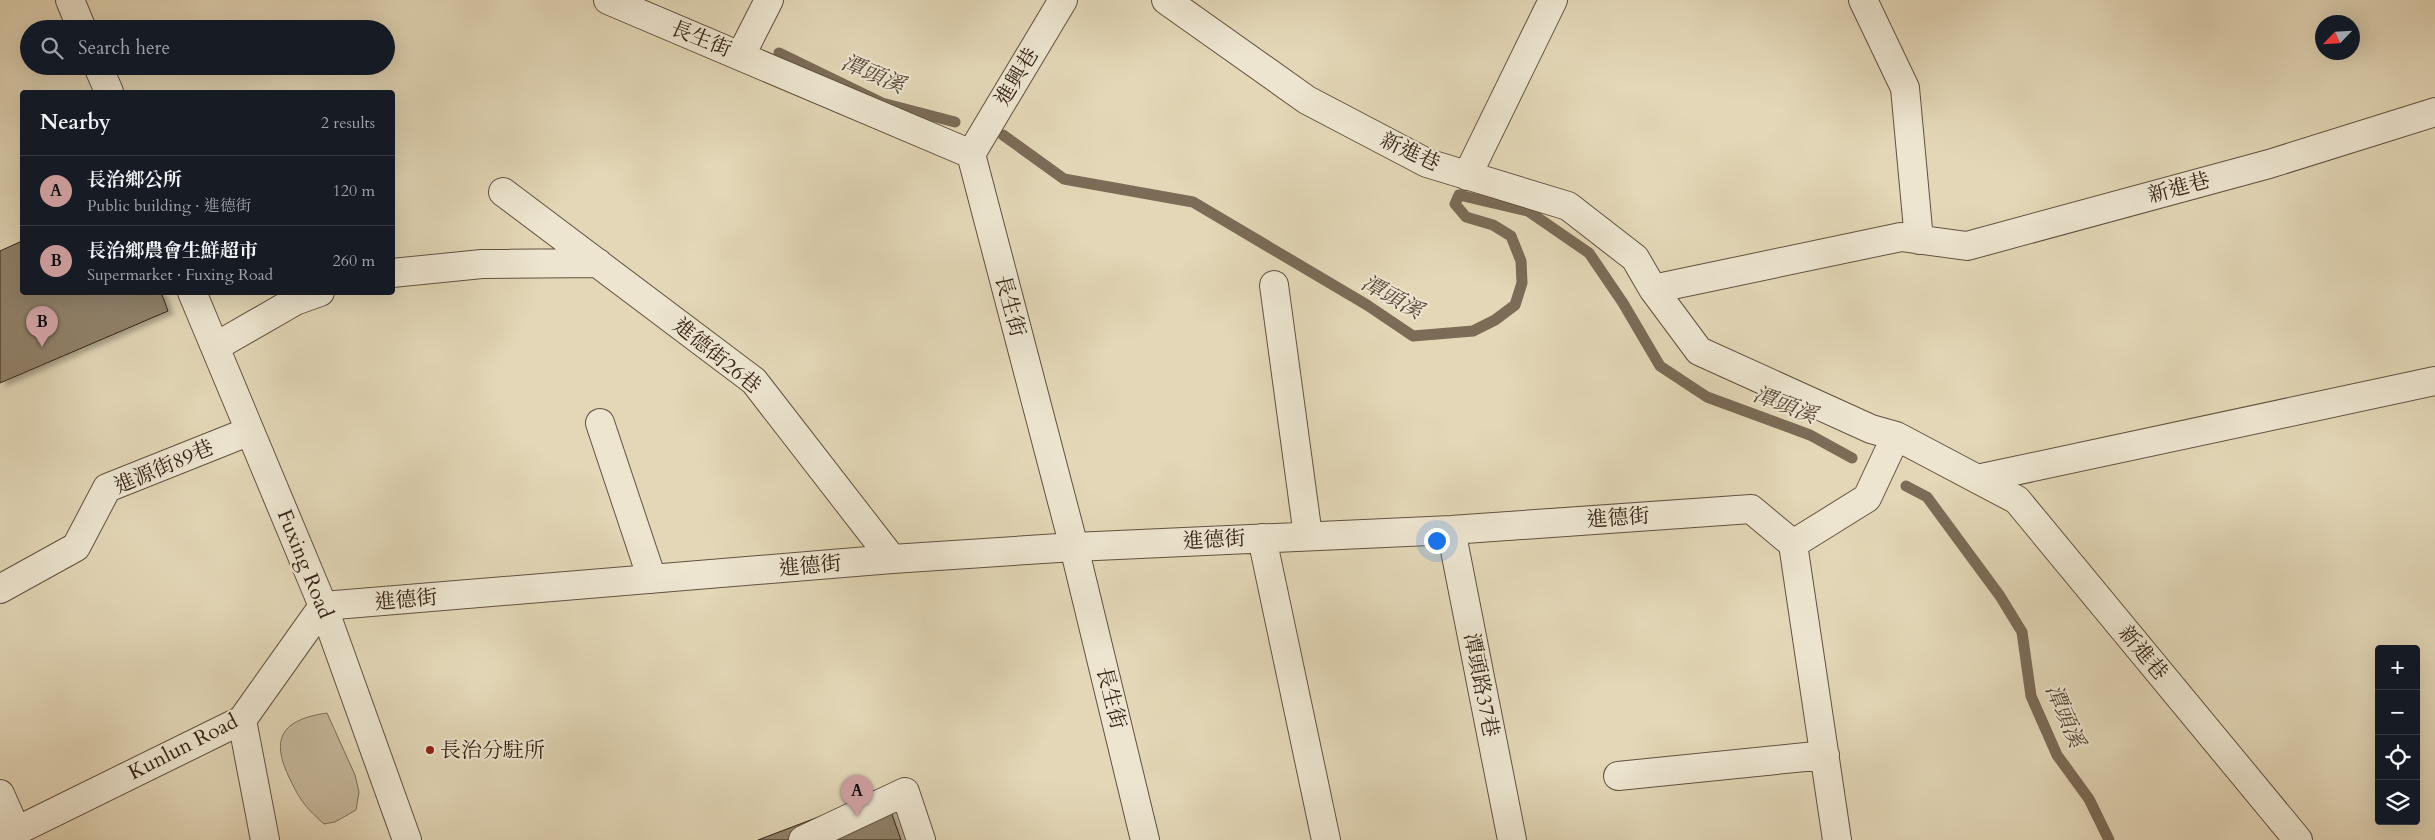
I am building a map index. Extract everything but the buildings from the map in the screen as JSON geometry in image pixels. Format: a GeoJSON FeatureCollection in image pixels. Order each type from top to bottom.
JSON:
{"type":"FeatureCollection","features":[{"type":"Feature","properties":{"kind":"street"},"geometry":{"type":"LineString","coordinates":[[70,0],[78,20]]}},
{"type":"Feature","properties":{"kind":"street","name":"長生街"},"geometry":{"type":"LineString","coordinates":[[608,0],[970,154],[1074,547],[1145,840]]}},
{"type":"Feature","properties":{"kind":"street"},"geometry":{"type":"LineString","coordinates":[[741,55],[769,0]]}},
{"type":"Feature","properties":{"kind":"street","name":"進興巷"},"geometry":{"type":"LineString","coordinates":[[970,154],[1063,0]]}},
{"type":"Feature","properties":{"kind":"street","name":"新進巷"},"geometry":{"type":"LineString","coordinates":[[1166,0],[1307,100],[1427,163],[1568,206],[1635,258],[1653,289],[1699,351],[1871,428],[1896,436],[2017,500],[2298,840]]}},
{"type":"Feature","properties":{"kind":"street"},"geometry":{"type":"LineString","coordinates":[[1467,176],[1553,0]]}},
{"type":"Feature","properties":{"kind":"street"},"geometry":{"type":"LineString","coordinates":[[1863,0],[1905,88],[1919,240]]}},
{"type":"Feature","properties":{"kind":"street"},"geometry":{"type":"LineString","coordinates":[[102,75],[108,90]]}},
{"type":"Feature","properties":{"kind":"street","name":"新進巷"},"geometry":{"type":"LineString","coordinates":[[1653,289],[1901,237],[1967,246],[2269,164],[2435,112]]}},
{"type":"Feature","properties":{"kind":"street","name":"進德街26巷"},"geometry":{"type":"LineString","coordinates":[[503,192],[754,381],[892,559]]}},
{"type":"Feature","properties":{"kind":"street"},"geometry":{"type":"LineString","coordinates":[[395,273],[482,264],[598,263]]}},
{"type":"Feature","properties":{"kind":"street"},"geometry":{"type":"LineString","coordinates":[[1274,285],[1308,536]]}},
{"type":"Feature","properties":{"kind":"street","name":"Fuxing Road"},"geometry":{"type":"LineString","coordinates":[[193,295],[323,606],[407,840]]}},
{"type":"Feature","properties":{"kind":"street"},"geometry":{"type":"LineString","coordinates":[[215,347],[295,301],[312,295]]}},
{"type":"Feature","properties":{"kind":"street"},"geometry":{"type":"LineString","coordinates":[[1977,479],[2435,381]]}},
{"type":"Feature","properties":{"kind":"street"},"geometry":{"type":"LineString","coordinates":[[600,423],[652,579]]}},
{"type":"Feature","properties":{"kind":"street","name":"進源街89巷"},"geometry":{"type":"LineString","coordinates":[[0,589],[76,547],[108,488],[250,431]]}},
{"type":"Feature","properties":{"kind":"street"},"geometry":{"type":"LineString","coordinates":[[1837,840],[1794,544],[1867,498],[1896,436]]}},
{"type":"Feature","properties":{"kind":"street","name":"進德街"},"geometry":{"type":"LineString","coordinates":[[323,606],[892,559],[1074,547],[1450,530],[1751,509],[1794,544]]}},
{"type":"Feature","properties":{"kind":"street","name":"潭頭路37巷"},"geometry":{"type":"LineString","coordinates":[[1450,530],[1512,840]]}},
{"type":"Feature","properties":{"kind":"street"},"geometry":{"type":"LineString","coordinates":[[1262,538],[1326,840]]}},
{"type":"Feature","properties":{"kind":"street","name":"Kunlun Road"},"geometry":{"type":"LineString","coordinates":[[8,834],[242,720],[323,606]]}},
{"type":"Feature","properties":{"kind":"street"},"geometry":{"type":"LineString","coordinates":[[242,720],[265,840]]}},
{"type":"Feature","properties":{"kind":"street"},"geometry":{"type":"LineString","coordinates":[[1618,776],[1824,755]]}},
{"type":"Feature","properties":{"kind":"street"},"geometry":{"type":"LineString","coordinates":[[803,840],[905,792],[922,840]]}},
{"type":"Feature","properties":{"kind":"street"},"geometry":{"type":"LineString","coordinates":[[0,794],[8,834]]}},
{"type":"Feature","properties":{"kind":"shaded area"},"geometry":{"type":"Polygon","coordinates":[[[327,713],[355,775],[359,792],[356,810],[335,822],[324,824],[299,796],[288,775],[280,749],[281,739],[285,731],[292,724],[301,719],[327,713]]]}},
{"type":"Feature","properties":{"kind":"waterway","name":"潭頭溪"},"geometry":{"type":"LineString","coordinates":[[779,53],[882,103],[955,122]]}},
{"type":"Feature","properties":{"kind":"waterway","name":"潭頭溪"},"geometry":{"type":"LineString","coordinates":[[1003,135],[1064,179],[1193,202],[1367,305],[1413,336],[1473,331],[1495,320],[1515,305],[1522,283],[1521,261],[1511,236],[1493,225],[1466,217],[1455,204],[1459,195],[1528,211],[1589,253],[1623,303],[1660,366],[1707,397],[1810,435],[1852,458]]}},
{"type":"Feature","properties":{"kind":"waterway","name":"潭頭溪"},"geometry":{"type":"LineString","coordinates":[[1906,486],[1927,497],[2000,596],[2022,632],[2031,696],[2057,755],[2089,799],[2109,840]]}},
{"type":"Feature","properties":{"kind":"place","name":"長治鄉農會生鮮超市"},"geometry":{"type":"Point","coordinates":[42,347]}},
{"type":"Feature","properties":{"kind":"place","name":"長治分駐所"},"geometry":{"type":"Point","coordinates":[430,750]}},
{"type":"Feature","properties":{"kind":"place","name":"長治鄉公所"},"geometry":{"type":"Point","coordinates":[857,816]}}]}
